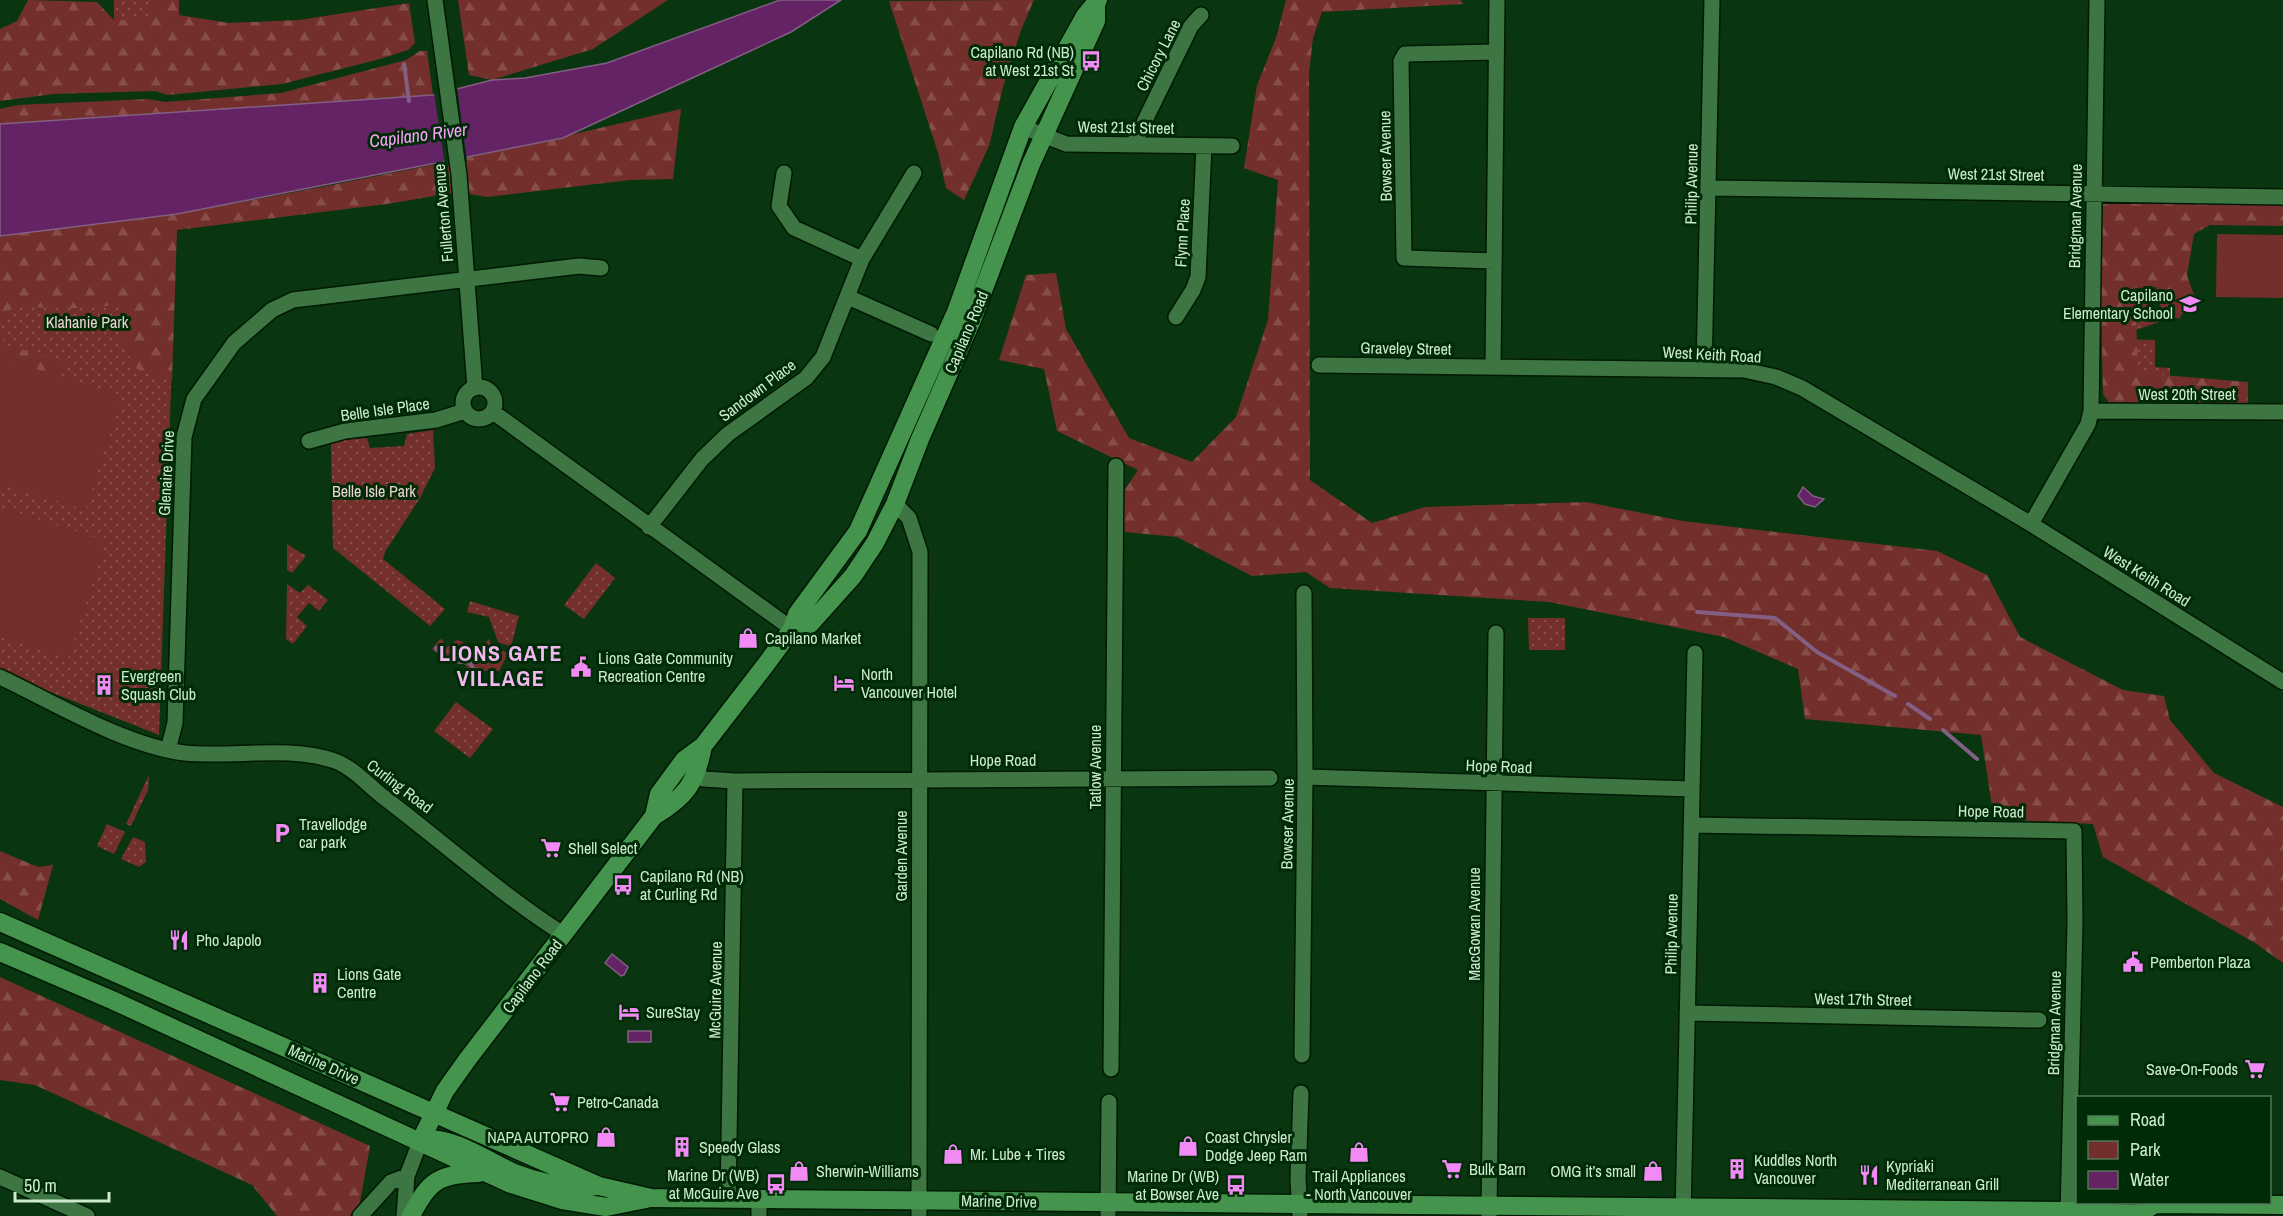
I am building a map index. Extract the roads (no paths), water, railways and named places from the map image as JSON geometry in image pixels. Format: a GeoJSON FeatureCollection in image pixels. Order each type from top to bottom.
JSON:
{"type":"FeatureCollection","features":[{"type":"Feature","properties":{"kind":"main road","name":"Capilano Road"},"geometry":{"type":"LineString","coordinates":[[654,816],[659,794],[684,760],[703,746],[792,629],[797,614],[858,531],[956,312],[1023,127],[1085,16],[1097,3]]}},
{"type":"Feature","properties":{"kind":"main road","name":"Capilano Road"},"geometry":{"type":"LineString","coordinates":[[792,629],[810,624],[853,576],[875,543],[895,504],[920,439],[972,321],[1044,134],[1096,21],[1097,3]]}},
{"type":"Feature","properties":{"kind":"main road"},"geometry":{"type":"LineString","coordinates":[[895,504],[892,490],[922,410],[922,391]]}},
{"type":"Feature","properties":{"kind":"main road"},"geometry":{"type":"LineString","coordinates":[[698,773],[703,746]]}},
{"type":"Feature","properties":{"kind":"main road","name":"Capilano Road"},"geometry":{"type":"LineString","coordinates":[[420,1142],[446,1089],[654,816],[676,803],[698,773]]}},
{"type":"Feature","properties":{"kind":"main road","name":"Marine Drive"},"geometry":{"type":"LineString","coordinates":[[0,922],[599,1185],[651,1198]]}},
{"type":"Feature","properties":{"kind":"main road","name":"Marine Drive"},"geometry":{"type":"LineString","coordinates":[[0,952],[112,1000],[483,1173],[533,1192],[606,1207],[651,1198],[728,1199],[759,1208],[2141,1215],[2155,1204],[2283,1205]]}},
{"type":"Feature","properties":{"kind":"main road"},"geometry":{"type":"LineString","coordinates":[[420,1142],[431,1138],[451,1143],[516,1173],[558,1186],[574,1188],[599,1185]]}},
{"type":"Feature","properties":{"kind":"main road"},"geometry":{"type":"LineString","coordinates":[[411,1216],[419,1199],[435,1181],[450,1174],[483,1173]]}},
{"type":"Feature","properties":{"kind":"street"},"geometry":{"type":"LineString","coordinates":[[1493,367],[1497,0]]}},
{"type":"Feature","properties":{"kind":"street","name":"Philip Avenue"},"geometry":{"type":"LineString","coordinates":[[1704,370],[1712,0]]}},
{"type":"Feature","properties":{"kind":"street","name":"Bridgman Avenue"},"geometry":{"type":"LineString","coordinates":[[2031,524],[2088,424],[2091,411],[2092,194],[2097,0]]}},
{"type":"Feature","properties":{"kind":"street","name":"Fullerton Avenue"},"geometry":{"type":"LineString","coordinates":[[436,5],[459,175],[476,388]]}},
{"type":"Feature","properties":{"kind":"street","name":"Chicory Lane"},"geometry":{"type":"LineString","coordinates":[[1133,145],[1191,26],[1201,15]]}},
{"type":"Feature","properties":{"kind":"street","name":"Bowser Avenue"},"geometry":{"type":"LineString","coordinates":[[1494,261],[1404,258],[1401,61],[1405,54],[1496,52]]}},
{"type":"Feature","properties":{"kind":"street","name":"West 21st Street"},"geometry":{"type":"LineString","coordinates":[[1023,127],[1066,144],[1232,146]]}},
{"type":"Feature","properties":{"kind":"street","name":"Flynn Place"},"geometry":{"type":"LineString","coordinates":[[1176,317],[1198,278],[1204,146]]}},
{"type":"Feature","properties":{"kind":"street"},"geometry":{"type":"LineString","coordinates":[[784,173],[779,206],[794,228],[862,259]]}},
{"type":"Feature","properties":{"kind":"street","name":"Sandown Place"},"geometry":{"type":"LineString","coordinates":[[649,527],[709,453],[728,434],[806,378],[823,357],[862,259],[914,173]]}},
{"type":"Feature","properties":{"kind":"street","name":"West 21st Street"},"geometry":{"type":"LineString","coordinates":[[1708,188],[2283,197]]}},
{"type":"Feature","properties":{"kind":"street","name":"Glenaire Drive"},"geometry":{"type":"LineString","coordinates":[[175,751],[184,437],[194,399],[234,343],[272,309],[293,300],[579,267],[602,268]]}},
{"type":"Feature","properties":{"kind":"street"},"geometry":{"type":"LineString","coordinates":[[848,297],[931,334]]}},
{"type":"Feature","properties":{"kind":"street","name":"Graveley Street"},"geometry":{"type":"LineString","coordinates":[[1319,364],[1493,367]]}},
{"type":"Feature","properties":{"kind":"street","name":"West Keith Road"},"geometry":{"type":"LineString","coordinates":[[1493,367],[1761,372],[1791,382],[2031,524],[2283,682]]}},
{"type":"Feature","properties":{"kind":"street"},"geometry":{"type":"LineString","coordinates":[[476,388],[491,392],[495,401],[493,412],[486,418],[476,419],[465,411],[465,397],[476,388]]}},
{"type":"Feature","properties":{"kind":"street","name":"Belle Isle Place"},"geometry":{"type":"LineString","coordinates":[[309,441],[345,431],[436,420],[465,411]]}},
{"type":"Feature","properties":{"kind":"street","name":"West 20th Street"},"geometry":{"type":"LineString","coordinates":[[2091,411],[2283,412]]}},
{"type":"Feature","properties":{"kind":"street"},"geometry":{"type":"LineString","coordinates":[[493,412],[792,629]]}},
{"type":"Feature","properties":{"kind":"street","name":"Tatlow Avenue"},"geometry":{"type":"LineString","coordinates":[[1111,1069],[1116,466]]}},
{"type":"Feature","properties":{"kind":"street","name":"Garden Avenue"},"geometry":{"type":"LineString","coordinates":[[895,504],[909,518],[920,552],[919,1208]]}},
{"type":"Feature","properties":{"kind":"street","name":"Bowser Avenue"},"geometry":{"type":"LineString","coordinates":[[1302,1055],[1304,593]]}},
{"type":"Feature","properties":{"kind":"street","name":"MacGowan Avenue"},"geometry":{"type":"LineString","coordinates":[[1489,1211],[1496,633]]}},
{"type":"Feature","properties":{"kind":"street","name":"Philip Avenue"},"geometry":{"type":"LineString","coordinates":[[1683,1212],[1695,653]]}},
{"type":"Feature","properties":{"kind":"street","name":"Curling Road"},"geometry":{"type":"LineString","coordinates":[[0,677],[124,736],[175,751],[303,755],[338,762],[415,820],[478,874],[563,934]]}},
{"type":"Feature","properties":{"kind":"street","name":"Hope Road"},"geometry":{"type":"LineString","coordinates":[[698,773],[703,779],[735,781],[919,778],[1270,778]]}},
{"type":"Feature","properties":{"kind":"street","name":"Hope Road"},"geometry":{"type":"LineString","coordinates":[[1305,777],[1692,789]]}},
{"type":"Feature","properties":{"kind":"street","name":"McGuire Avenue"},"geometry":{"type":"LineString","coordinates":[[728,1199],[735,781]]}},
{"type":"Feature","properties":{"kind":"street","name":"Hope Road"},"geometry":{"type":"LineString","coordinates":[[1691,825],[2074,831]]}},
{"type":"Feature","properties":{"kind":"street","name":"Bridgman Avenue"},"geometry":{"type":"LineString","coordinates":[[2068,1214],[2075,923],[2074,831]]}},
{"type":"Feature","properties":{"kind":"street","name":"West 17th Street"},"geometry":{"type":"LineString","coordinates":[[1687,1013],[2039,1020]]}},
{"type":"Feature","properties":{"kind":"street"},"geometry":{"type":"LineString","coordinates":[[1300,1210],[1301,1093]]}},
{"type":"Feature","properties":{"kind":"street"},"geometry":{"type":"LineString","coordinates":[[1108,1209],[1109,1102]]}},
{"type":"Feature","properties":{"kind":"street"},"geometry":{"type":"LineString","coordinates":[[404,1216],[407,1176],[420,1142]]}},
{"type":"Feature","properties":{"kind":"street"},"geometry":{"type":"LineString","coordinates":[[360,1216],[391,1182],[407,1176]]}},
{"type":"Feature","properties":{"kind":"street"},"geometry":{"type":"LineString","coordinates":[[0,1177],[87,1216]]}},
{"type":"Feature","properties":{"kind":"water","name":"Capilano River"},"geometry":{"type":"Polygon","coordinates":[[[780,0],[841,0],[791,32],[563,138],[177,214],[0,236],[0,124],[433,95],[492,80],[525,78],[607,63],[780,0]]]}},
{"type":"Feature","properties":{"kind":"water"},"geometry":{"type":"Polygon","coordinates":[[[1803,487],[1813,496],[1824,499],[1815,507],[1805,504],[1798,496],[1803,487]]]}},
{"type":"Feature","properties":{"kind":"water"},"geometry":{"type":"Polygon","coordinates":[[[612,954],[628,967],[624,975],[621,976],[605,963],[612,954]]]}},
{"type":"Feature","properties":{"kind":"water"},"geometry":{"type":"Polygon","coordinates":[[[628,1031],[651,1031],[651,1042],[628,1042],[628,1031]]]}},
{"type":"Feature","properties":{"kind":"waterway"},"geometry":{"type":"LineString","coordinates":[[404,64],[409,101]]}},
{"type":"Feature","properties":{"kind":"waterway"},"geometry":{"type":"LineString","coordinates":[[1697,612],[1775,618],[1817,652],[1895,696]]}},
{"type":"Feature","properties":{"kind":"waterway"},"geometry":{"type":"LineString","coordinates":[[436,648],[449,660],[470,663],[478,677]]}},
{"type":"Feature","properties":{"kind":"waterway"},"geometry":{"type":"LineString","coordinates":[[1908,704],[1930,719]]}},
{"type":"Feature","properties":{"kind":"waterway"},"geometry":{"type":"LineString","coordinates":[[1943,730],[1977,759]]}},
{"type":"Feature","properties":{"kind":"place","name":"Capilano Rd (NB) at West 21st St"},"geometry":{"type":"Point","coordinates":[1091,61]}},
{"type":"Feature","properties":{"kind":"place","name":"Capilano Elementary School"},"geometry":{"type":"Point","coordinates":[2190,304]}},
{"type":"Feature","properties":{"kind":"place","name":"Capilano Market"},"geometry":{"type":"Point","coordinates":[748,638]}},
{"type":"Feature","properties":{"kind":"place","name":"Lions Gate Community Recreation Centre"},"geometry":{"type":"Point","coordinates":[581,667]}},
{"type":"Feature","properties":{"kind":"place","name":"North Vancouver Hotel"},"geometry":{"type":"Point","coordinates":[844,683]}},
{"type":"Feature","properties":{"kind":"place","name":"Evergreen Squash Club"},"geometry":{"type":"Point","coordinates":[104,685]}},
{"type":"Feature","properties":{"kind":"place","name":"Travellodge car park"},"geometry":{"type":"Point","coordinates":[282,833]}},
{"type":"Feature","properties":{"kind":"place","name":"Shell Select"},"geometry":{"type":"Point","coordinates":[551,848]}},
{"type":"Feature","properties":{"kind":"place","name":"Capilano Rd (NB) at Curling Rd"},"geometry":{"type":"Point","coordinates":[623,885]}},
{"type":"Feature","properties":{"kind":"place","name":"Pho Japolo"},"geometry":{"type":"Point","coordinates":[179,940]}},
{"type":"Feature","properties":{"kind":"place","name":"Pemberton Plaza"},"geometry":{"type":"Point","coordinates":[2133,962]}},
{"type":"Feature","properties":{"kind":"place","name":"Lions Gate Centre"},"geometry":{"type":"Point","coordinates":[320,983]}},
{"type":"Feature","properties":{"kind":"place","name":"SureStay"},"geometry":{"type":"Point","coordinates":[629,1012]}},
{"type":"Feature","properties":{"kind":"place","name":"Save-On-Foods"},"geometry":{"type":"Point","coordinates":[2255,1069]}},
{"type":"Feature","properties":{"kind":"place","name":"Petro-Canada"},"geometry":{"type":"Point","coordinates":[560,1102]}},
{"type":"Feature","properties":{"kind":"place","name":"NAPA AUTOPRO"},"geometry":{"type":"Point","coordinates":[606,1137]}},
{"type":"Feature","properties":{"kind":"place","name":"Coast Chrysler Dodge Jeep Ram"},"geometry":{"type":"Point","coordinates":[1188,1146]}},
{"type":"Feature","properties":{"kind":"place","name":"Speedy Glass"},"geometry":{"type":"Point","coordinates":[682,1147]}},
{"type":"Feature","properties":{"kind":"place","name":"Trail Appliances - North Vancouver"},"geometry":{"type":"Point","coordinates":[1359,1152]}},
{"type":"Feature","properties":{"kind":"place","name":"Mr. Lube + Tires"},"geometry":{"type":"Point","coordinates":[953,1154]}},
{"type":"Feature","properties":{"kind":"place","name":"Bulk Barn"},"geometry":{"type":"Point","coordinates":[1452,1169]}},
{"type":"Feature","properties":{"kind":"place","name":"Kuddles North Vancouver"},"geometry":{"type":"Point","coordinates":[1737,1169]}},
{"type":"Feature","properties":{"kind":"place","name":"Sherwin-Williams"},"geometry":{"type":"Point","coordinates":[799,1171]}},
{"type":"Feature","properties":{"kind":"place","name":"OMG it’s small"},"geometry":{"type":"Point","coordinates":[1653,1171]}},
{"type":"Feature","properties":{"kind":"place","name":"Kypriaki Mediterranean Grill"},"geometry":{"type":"Point","coordinates":[1869,1175]}},
{"type":"Feature","properties":{"kind":"place","name":"Marine Dr (WB) at McGuire Ave"},"geometry":{"type":"Point","coordinates":[776,1184]}},
{"type":"Feature","properties":{"kind":"place","name":"Marine Dr (WB) at Bowser Ave"},"geometry":{"type":"Point","coordinates":[1236,1185]}},
{"type":"Feature","properties":{"kind":"district","name":"LIONS GATE VILLAGE"},"geometry":{"type":"Point","coordinates":[501,666]}},
{"type":"Feature","properties":{"kind":"park label","name":"Klahanie Park"},"geometry":{"type":"Point","coordinates":[87,322]}},
{"type":"Feature","properties":{"kind":"park label","name":"Belle Isle Park"},"geometry":{"type":"Point","coordinates":[374,491]}}]}
